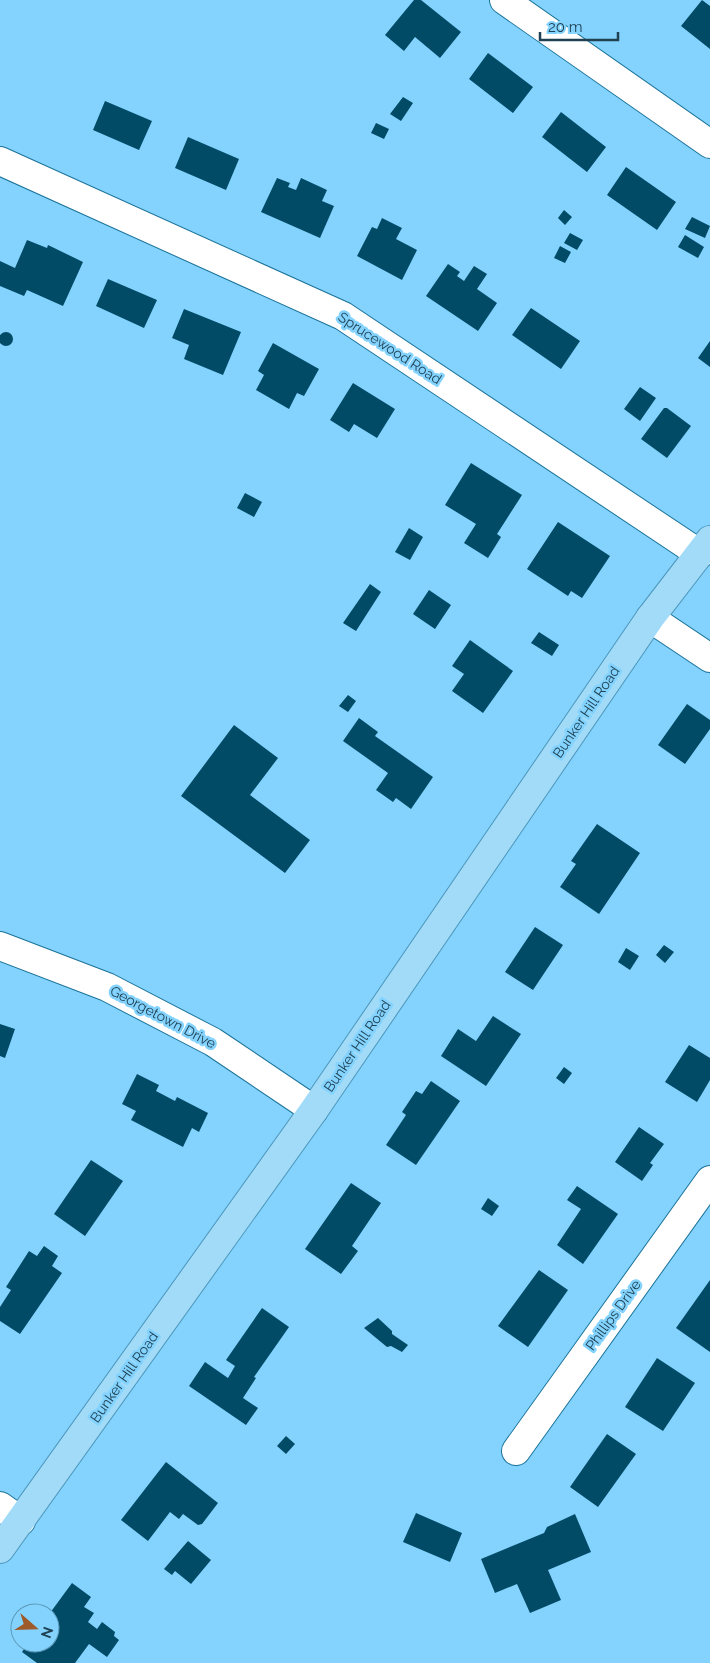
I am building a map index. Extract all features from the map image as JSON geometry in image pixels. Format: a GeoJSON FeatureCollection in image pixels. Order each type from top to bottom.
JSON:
{"type":"FeatureCollection","features":[{"type":"Feature","properties":{"kind":"main road","name":"Bunker Hill Road"},"geometry":{"type":"LineString","coordinates":[[0,1549],[11,1513],[314,1110],[650,618],[705,547]]}},
{"type":"Feature","properties":{"kind":"street"},"geometry":{"type":"LineString","coordinates":[[504,0],[710,144]]}},
{"type":"Feature","properties":{"kind":"street","name":"Sprucewood Road"},"geometry":{"type":"LineString","coordinates":[[0,161],[343,316],[705,547]]}},
{"type":"Feature","properties":{"kind":"street"},"geometry":{"type":"LineString","coordinates":[[650,618],[710,658]]}},
{"type":"Feature","properties":{"kind":"street","name":"Georgetown Drive"},"geometry":{"type":"LineString","coordinates":[[0,946],[107,987],[213,1042],[314,1110]]}},
{"type":"Feature","properties":{"kind":"street","name":"Phillips Drive"},"geometry":{"type":"LineString","coordinates":[[516,1451],[710,1180]]}},
{"type":"Feature","properties":{"kind":"building"},"geometry":{"type":"Polygon","coordinates":[[[414,0],[421,0],[461,32],[440,58],[415,37],[404,51],[385,35],[414,0]]]}},
{"type":"Feature","properties":{"kind":"building"},"geometry":{"type":"Polygon","coordinates":[[[702,0],[710,6],[710,49],[681,26],[702,0]]]}},
{"type":"Feature","properties":{"kind":"building"},"geometry":{"type":"Polygon","coordinates":[[[488,53],[533,87],[513,113],[469,79],[488,53]]]}},
{"type":"Feature","properties":{"kind":"building"},"geometry":{"type":"Polygon","coordinates":[[[403,97],[413,103],[401,121],[390,114],[403,97]]]}},
{"type":"Feature","properties":{"kind":"building"},"geometry":{"type":"Polygon","coordinates":[[[105,101],[152,121],[139,150],[93,130],[105,101]]]}},
{"type":"Feature","properties":{"kind":"building"},"geometry":{"type":"Polygon","coordinates":[[[561,112],[606,147],[587,172],[542,137],[561,112]]]}},
{"type":"Feature","properties":{"kind":"building"},"geometry":{"type":"Polygon","coordinates":[[[376,123],[389,129],[384,139],[371,133],[376,123]]]}},
{"type":"Feature","properties":{"kind":"building"},"geometry":{"type":"Polygon","coordinates":[[[188,137],[239,159],[226,190],[175,168],[188,137]]]}},
{"type":"Feature","properties":{"kind":"building"},"geometry":{"type":"Polygon","coordinates":[[[626,167],[676,202],[657,230],[607,195],[626,167]]]}},
{"type":"Feature","properties":{"kind":"building"},"geometry":{"type":"Polygon","coordinates":[[[277,178],[290,183],[288,187],[296,190],[301,178],[327,190],[322,201],[334,206],[320,238],[261,212],[277,178]]]}},
{"type":"Feature","properties":{"kind":"building"},"geometry":{"type":"Polygon","coordinates":[[[564,210],[572,217],[565,225],[558,218],[564,210]]]}},
{"type":"Feature","properties":{"kind":"building"},"geometry":{"type":"Polygon","coordinates":[[[692,217],[710,226],[705,238],[685,229],[692,217]]]}},
{"type":"Feature","properties":{"kind":"building"},"geometry":{"type":"Polygon","coordinates":[[[382,218],[402,228],[396,239],[417,250],[402,280],[357,256],[372,227],[377,229],[382,218]]]}},
{"type":"Feature","properties":{"kind":"building"},"geometry":{"type":"Polygon","coordinates":[[[570,233],[583,240],[577,250],[564,243],[570,233]]]}},
{"type":"Feature","properties":{"kind":"building"},"geometry":{"type":"Polygon","coordinates":[[[685,235],[704,247],[698,258],[678,247],[685,235]]]}},
{"type":"Feature","properties":{"kind":"building"},"geometry":{"type":"Polygon","coordinates":[[[27,240],[47,248],[48,245],[83,262],[63,306],[27,290],[24,296],[0,286],[0,261],[15,268],[27,240]]]}},
{"type":"Feature","properties":{"kind":"building"},"geometry":{"type":"Polygon","coordinates":[[[560,246],[571,252],[565,263],[554,258],[560,246]]]}},
{"type":"Feature","properties":{"kind":"building"},"geometry":{"type":"Polygon","coordinates":[[[448,264],[460,272],[457,276],[464,281],[474,266],[487,274],[477,289],[497,303],[478,331],[426,296],[448,264]]]}},
{"type":"Feature","properties":{"kind":"building"},"geometry":{"type":"Polygon","coordinates":[[[108,279],[157,300],[144,328],[96,306],[108,279]]]}},
{"type":"Feature","properties":{"kind":"building"},"geometry":{"type":"Polygon","coordinates":[[[531,308],[580,341],[561,369],[512,335],[531,308]]]}},
{"type":"Feature","properties":{"kind":"building"},"geometry":{"type":"Polygon","coordinates":[[[184,309],[241,332],[223,375],[184,359],[189,345],[172,338],[184,309]]]}},
{"type":"Feature","properties":{"kind":"building"},"geometry":{"type":"Polygon","coordinates":[[[6,332],[11,334],[13,339],[11,344],[6,346],[1,344],[-1,339],[1,334],[6,332]]]}},
{"type":"Feature","properties":{"kind":"building"},"geometry":{"type":"Polygon","coordinates":[[[710,341],[710,367],[698,358],[710,341]]]}},
{"type":"Feature","properties":{"kind":"building"},"geometry":{"type":"Polygon","coordinates":[[[273,343],[319,369],[304,396],[297,393],[289,409],[256,390],[264,375],[258,371],[273,343]]]}},
{"type":"Feature","properties":{"kind":"building"},"geometry":{"type":"Polygon","coordinates":[[[353,383],[395,409],[377,438],[354,424],[349,432],[330,420],[353,383]]]}},
{"type":"Feature","properties":{"kind":"building"},"geometry":{"type":"Polygon","coordinates":[[[640,387],[656,398],[640,421],[624,409],[640,387]]]}},
{"type":"Feature","properties":{"kind":"building"},"geometry":{"type":"Polygon","coordinates":[[[664,408],[667,408],[691,426],[667,458],[641,439],[664,408]]]}},
{"type":"Feature","properties":{"kind":"building"},"geometry":{"type":"Polygon","coordinates":[[[471,463],[522,495],[497,534],[501,537],[488,558],[464,543],[476,524],[445,505],[471,463]]]}},
{"type":"Feature","properties":{"kind":"building"},"geometry":{"type":"Polygon","coordinates":[[[245,493],[262,502],[254,517],[237,508],[245,493]]]}},
{"type":"Feature","properties":{"kind":"building"},"geometry":{"type":"Polygon","coordinates":[[[558,522],[610,556],[582,598],[571,591],[568,596],[527,569],[558,522]]]}},
{"type":"Feature","properties":{"kind":"building"},"geometry":{"type":"Polygon","coordinates":[[[409,528],[423,537],[410,560],[395,552],[409,528]]]}},
{"type":"Feature","properties":{"kind":"building"},"geometry":{"type":"Polygon","coordinates":[[[370,584],[381,592],[356,631],[343,623],[370,584]]]}},
{"type":"Feature","properties":{"kind":"building"},"geometry":{"type":"Polygon","coordinates":[[[429,590],[451,605],[435,629],[413,614],[429,590]]]}},
{"type":"Feature","properties":{"kind":"building"},"geometry":{"type":"Polygon","coordinates":[[[539,632],[559,645],[552,656],[531,643],[539,632]]]}},
{"type":"Feature","properties":{"kind":"building"},"geometry":{"type":"Polygon","coordinates":[[[470,640],[513,671],[483,713],[452,691],[464,674],[452,666],[470,640]]]}},
{"type":"Feature","properties":{"kind":"building"},"geometry":{"type":"Polygon","coordinates":[[[348,695],[356,701],[348,712],[339,706],[348,695]]]}},
{"type":"Feature","properties":{"kind":"building"},"geometry":{"type":"Polygon","coordinates":[[[687,704],[710,720],[710,729],[685,764],[658,745],[687,704]]]}},
{"type":"Feature","properties":{"kind":"building"},"geometry":{"type":"Polygon","coordinates":[[[359,718],[378,732],[375,736],[433,777],[411,809],[396,798],[393,802],[376,790],[388,773],[343,741],[359,718]]]}},
{"type":"Feature","properties":{"kind":"building"},"geometry":{"type":"Polygon","coordinates":[[[234,725],[278,758],[250,795],[310,840],[285,873],[181,796],[234,725]]]}},
{"type":"Feature","properties":{"kind":"building"},"geometry":{"type":"Polygon","coordinates":[[[597,824],[640,853],[599,914],[560,887],[576,864],[571,861],[597,824]]]}},
{"type":"Feature","properties":{"kind":"building"},"geometry":{"type":"Polygon","coordinates":[[[535,927],[563,945],[533,990],[505,972],[535,927]]]}},
{"type":"Feature","properties":{"kind":"building"},"geometry":{"type":"Polygon","coordinates":[[[664,945],[674,952],[665,963],[656,955],[664,945]]]}},
{"type":"Feature","properties":{"kind":"building"},"geometry":{"type":"Polygon","coordinates":[[[626,948],[639,956],[630,970],[618,962],[626,948]]]}},
{"type":"Feature","properties":{"kind":"building"},"geometry":{"type":"Polygon","coordinates":[[[493,1016],[521,1034],[486,1086],[441,1056],[458,1029],[476,1041],[493,1016]]]}},
{"type":"Feature","properties":{"kind":"building"},"geometry":{"type":"Polygon","coordinates":[[[0,1024],[15,1029],[5,1058],[0,1056],[0,1024]]]}},
{"type":"Feature","properties":{"kind":"building"},"geometry":{"type":"Polygon","coordinates":[[[689,1045],[710,1058],[710,1080],[697,1102],[665,1082],[689,1045]]]}},
{"type":"Feature","properties":{"kind":"building"},"geometry":{"type":"Polygon","coordinates":[[[564,1067],[572,1073],[564,1084],[556,1078],[564,1067]]]}},
{"type":"Feature","properties":{"kind":"building"},"geometry":{"type":"Polygon","coordinates":[[[137,1074],[159,1085],[156,1091],[175,1101],[177,1097],[208,1113],[199,1132],[192,1128],[183,1147],[131,1120],[136,1111],[122,1104],[137,1074]]]}},
{"type":"Feature","properties":{"kind":"building"},"geometry":{"type":"Polygon","coordinates":[[[431,1081],[460,1101],[416,1165],[386,1145],[406,1115],[402,1112],[416,1091],[422,1094],[431,1081]]]}},
{"type":"Feature","properties":{"kind":"building"},"geometry":{"type":"Polygon","coordinates":[[[639,1127],[664,1144],[650,1163],[653,1165],[642,1181],[615,1162],[639,1127]]]}},
{"type":"Feature","properties":{"kind":"building"},"geometry":{"type":"Polygon","coordinates":[[[91,1160],[123,1181],[85,1236],[54,1214],[91,1160]]]}},
{"type":"Feature","properties":{"kind":"building"},"geometry":{"type":"Polygon","coordinates":[[[351,1183],[381,1203],[352,1246],[358,1251],[341,1274],[305,1249],[351,1183]]]}},
{"type":"Feature","properties":{"kind":"building"},"geometry":{"type":"Polygon","coordinates":[[[577,1186],[618,1214],[583,1264],[557,1245],[581,1209],[567,1200],[577,1186]]]}},
{"type":"Feature","properties":{"kind":"building"},"geometry":{"type":"Polygon","coordinates":[[[488,1198],[499,1206],[492,1216],[481,1209],[488,1198]]]}},
{"type":"Feature","properties":{"kind":"building"},"geometry":{"type":"Polygon","coordinates":[[[44,1246],[58,1256],[52,1266],[62,1273],[20,1334],[0,1321],[0,1307],[11,1290],[6,1287],[29,1251],[37,1256],[44,1246]]]}},
{"type":"Feature","properties":{"kind":"building"},"geometry":{"type":"Polygon","coordinates":[[[539,1270],[568,1290],[528,1347],[498,1326],[539,1270]]]}},
{"type":"Feature","properties":{"kind":"building"},"geometry":{"type":"Polygon","coordinates":[[[710,1280],[710,1352],[676,1328],[710,1280]]]}},
{"type":"Feature","properties":{"kind":"building"},"geometry":{"type":"Polygon","coordinates":[[[262,1308],[289,1327],[254,1377],[256,1378],[243,1398],[258,1408],[246,1425],[189,1386],[205,1362],[228,1378],[235,1366],[226,1360],[262,1308]]]}},
{"type":"Feature","properties":{"kind":"building"},"geometry":{"type":"Polygon","coordinates":[[[378,1318],[392,1331],[392,1334],[408,1345],[402,1352],[391,1346],[387,1347],[364,1328],[378,1318]]]}},
{"type":"Feature","properties":{"kind":"building"},"geometry":{"type":"Polygon","coordinates":[[[657,1358],[695,1383],[663,1431],[625,1407],[657,1358]]]}},
{"type":"Feature","properties":{"kind":"building"},"geometry":{"type":"Polygon","coordinates":[[[607,1434],[636,1454],[598,1507],[570,1487],[607,1434]]]}},
{"type":"Feature","properties":{"kind":"building"},"geometry":{"type":"Polygon","coordinates":[[[286,1436],[295,1444],[286,1454],[277,1446],[286,1436]]]}},
{"type":"Feature","properties":{"kind":"building"},"geometry":{"type":"Polygon","coordinates":[[[166,1462],[218,1503],[202,1524],[198,1525],[183,1514],[179,1519],[170,1512],[148,1541],[121,1520],[166,1462]]]}},
{"type":"Feature","properties":{"kind":"building"},"geometry":{"type":"Polygon","coordinates":[[[416,1513],[462,1533],[450,1562],[403,1542],[416,1513]]]}},
{"type":"Feature","properties":{"kind":"building"},"geometry":{"type":"Polygon","coordinates":[[[575,1514],[591,1552],[548,1570],[561,1600],[530,1613],[517,1584],[495,1593],[481,1559],[544,1533],[547,1527],[575,1514]]]}},
{"type":"Feature","properties":{"kind":"building"},"geometry":{"type":"Polygon","coordinates":[[[188,1541],[211,1560],[191,1584],[175,1571],[172,1575],[164,1569],[188,1541]]]}},
{"type":"Feature","properties":{"kind":"building"},"geometry":{"type":"Polygon","coordinates":[[[72,1583],[91,1597],[84,1607],[94,1613],[88,1622],[97,1629],[102,1622],[115,1632],[114,1636],[119,1640],[107,1657],[89,1644],[75,1663],[37,1663],[23,1653],[60,1653],[60,1603],[57,1603],[72,1583]]]}}]}
